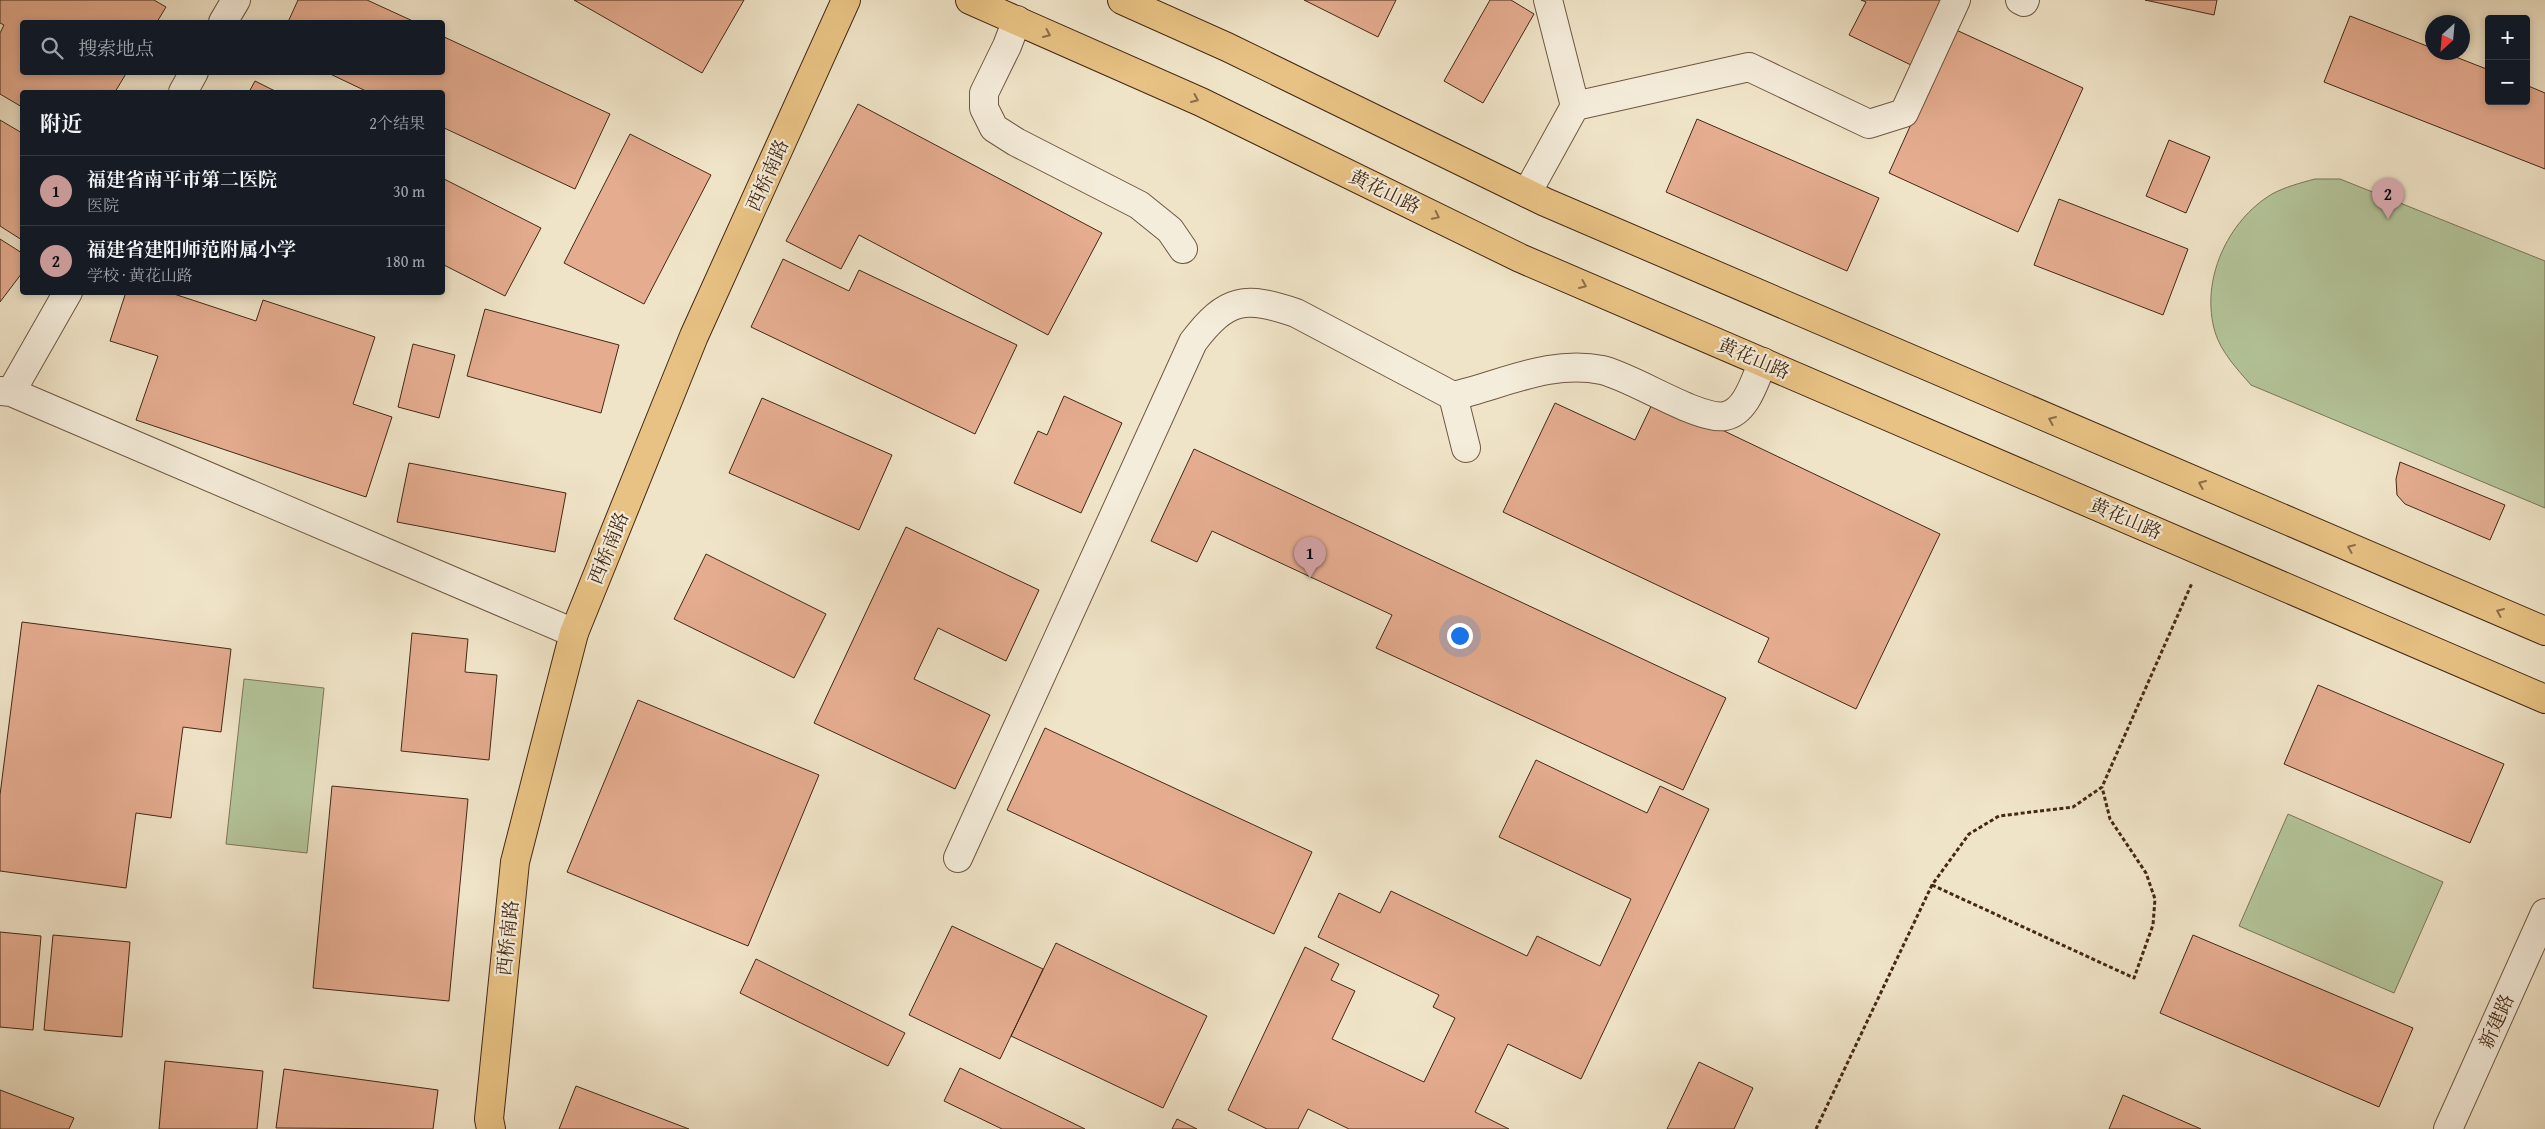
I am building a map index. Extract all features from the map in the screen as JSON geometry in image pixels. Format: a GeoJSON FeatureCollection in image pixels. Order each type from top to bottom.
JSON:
{"type":"FeatureCollection","features":[{"type":"Feature","properties":{"kind":"main road","name":"西桥南路"},"geometry":{"type":"LineString","coordinates":[[491,1129],[489,1119],[515,862],[574,633],[694,336],[846,0]]}},
{"type":"Feature","properties":{"kind":"main road","name":"黄花山路"},"geometry":{"type":"LineString","coordinates":[[970,0],[1201,102],[1520,258],[2545,699]]}},
{"type":"Feature","properties":{"kind":"main road"},"geometry":{"type":"LineString","coordinates":[[1122,0],[1227,47],[1527,193],[2545,631]]}},
{"type":"Feature","properties":{"kind":"street"},"geometry":{"type":"LineString","coordinates":[[224,20],[236,0]]}},
{"type":"Feature","properties":{"kind":"street"},"geometry":{"type":"LineString","coordinates":[[1527,193],[1575,106],[1548,0]]}},
{"type":"Feature","properties":{"kind":"street"},"geometry":{"type":"LineString","coordinates":[[1575,106],[1749,67],[1869,124],[1904,113],[1956,0]]}},
{"type":"Feature","properties":{"kind":"street"},"geometry":{"type":"LineString","coordinates":[[2020,0],[2024,2],[2026,0]]}},
{"type":"Feature","properties":{"kind":"street"},"geometry":{"type":"LineString","coordinates":[[1017,20],[1007,46],[984,93],[984,108],[994,128],[1016,142],[1139,205],[1170,230],[1183,249]]}},
{"type":"Feature","properties":{"kind":"street"},"geometry":{"type":"LineString","coordinates":[[184,90],[192,75]]}},
{"type":"Feature","properties":{"kind":"street"},"geometry":{"type":"LineString","coordinates":[[66,295],[6,392],[574,633]]}},
{"type":"Feature","properties":{"kind":"street"},"geometry":{"type":"LineString","coordinates":[[958,858],[1193,342],[1205,326],[1233,304],[1251,302],[1271,305],[1296,313],[1454,396],[1534,372],[1582,368],[1602,370],[1622,377],[1708,416],[1726,416],[1741,406],[1763,362]]}},
{"type":"Feature","properties":{"kind":"street"},"geometry":{"type":"LineString","coordinates":[[1454,396],[1466,448]]}},
{"type":"Feature","properties":{"kind":"street","name":"新建路"},"geometry":{"type":"LineString","coordinates":[[2448,1129],[2545,914]]}},
{"type":"Feature","properties":{"kind":"path"},"geometry":{"type":"LineString","coordinates":[[1816,1129],[1932,886],[1969,834],[1999,816],[2073,806],[2102,787],[2205,552]]}},
{"type":"Feature","properties":{"kind":"path"},"geometry":{"type":"LineString","coordinates":[[1932,886],[2134,978],[2153,925],[2156,899],[2146,873],[2110,819],[2102,787]]}},
{"type":"Feature","properties":{"kind":"green space"},"geometry":{"type":"Polygon","coordinates":[[[2315,179],[2340,179],[2545,261],[2545,508],[2251,385],[2225,353],[2215,332],[2211,313],[2211,293],[2221,254],[2230,236],[2256,206],[2272,194],[2293,185],[2315,179]]]}},
{"type":"Feature","properties":{"kind":"green space"},"geometry":{"type":"Polygon","coordinates":[[[244,679],[324,688],[307,853],[226,844],[244,679]]]}},
{"type":"Feature","properties":{"kind":"green space"},"geometry":{"type":"Polygon","coordinates":[[[2288,814],[2443,882],[2394,993],[2239,926],[2288,814]]]}},
{"type":"Feature","properties":{"kind":"building"},"geometry":{"type":"Polygon","coordinates":[[[0,0],[154,0],[166,7],[158,20],[20,20],[20,75],[125,75],[116,90],[20,90],[20,106],[0,94],[0,33],[4,25],[0,23],[0,0]]]}},
{"type":"Feature","properties":{"kind":"building"},"geometry":{"type":"Polygon","coordinates":[[[298,0],[367,0],[411,20],[289,20],[298,0]]]}},
{"type":"Feature","properties":{"kind":"building"},"geometry":{"type":"Polygon","coordinates":[[[574,0],[744,0],[702,73],[574,0]]]}},
{"type":"Feature","properties":{"kind":"building"},"geometry":{"type":"Polygon","coordinates":[[[1304,0],[1396,0],[1378,37],[1304,0]]]}},
{"type":"Feature","properties":{"kind":"building"},"geometry":{"type":"Polygon","coordinates":[[[1490,0],[1511,0],[1534,14],[1483,103],[1444,81],[1490,0]]]}},
{"type":"Feature","properties":{"kind":"building"},"geometry":{"type":"Polygon","coordinates":[[[1861,0],[1944,0],[1911,65],[1849,35],[1866,2],[1861,0]]]}},
{"type":"Feature","properties":{"kind":"building"},"geometry":{"type":"Polygon","coordinates":[[[2145,0],[2217,0],[2214,15],[2145,0]]]}},
{"type":"Feature","properties":{"kind":"building"},"geometry":{"type":"Polygon","coordinates":[[[2350,16],[2425,45],[2425,60],[2463,60],[2485,68],[2485,105],[2530,105],[2530,87],[2545,93],[2545,169],[2324,82],[2350,16]]]}},
{"type":"Feature","properties":{"kind":"building"},"geometry":{"type":"Polygon","coordinates":[[[1954,29],[2083,88],[2018,232],[1889,173],[1954,29]]]}},
{"type":"Feature","properties":{"kind":"building"},"geometry":{"type":"Polygon","coordinates":[[[445,37],[610,114],[575,189],[445,128],[445,90],[364,90],[332,75],[445,75],[445,37]]]}},
{"type":"Feature","properties":{"kind":"building"},"geometry":{"type":"Polygon","coordinates":[[[255,81],[273,90],[250,90],[255,81]]]}},
{"type":"Feature","properties":{"kind":"building"},"geometry":{"type":"Polygon","coordinates":[[[858,104],[1102,233],[1048,335],[859,235],[841,269],[786,241],[858,104]]]}},
{"type":"Feature","properties":{"kind":"building"},"geometry":{"type":"Polygon","coordinates":[[[1697,119],[1879,198],[1847,271],[1666,192],[1697,119]]]}},
{"type":"Feature","properties":{"kind":"building"},"geometry":{"type":"Polygon","coordinates":[[[0,120],[20,132],[20,239],[0,226],[0,120]]]}},
{"type":"Feature","properties":{"kind":"building"},"geometry":{"type":"Polygon","coordinates":[[[630,134],[711,175],[644,304],[564,263],[630,134]]]}},
{"type":"Feature","properties":{"kind":"building"},"geometry":{"type":"Polygon","coordinates":[[[2169,140],[2210,157],[2186,213],[2146,196],[2169,140]]]}},
{"type":"Feature","properties":{"kind":"building"},"geometry":{"type":"Polygon","coordinates":[[[445,180],[541,228],[505,296],[445,266],[445,180]]]}},
{"type":"Feature","properties":{"kind":"building"},"geometry":{"type":"Polygon","coordinates":[[[2059,199],[2188,249],[2163,315],[2034,265],[2059,199]]]}},
{"type":"Feature","properties":{"kind":"building"},"geometry":{"type":"Polygon","coordinates":[[[0,239],[20,252],[20,276],[0,302],[0,239]]]}},
{"type":"Feature","properties":{"kind":"building"},"geometry":{"type":"Polygon","coordinates":[[[783,259],[849,291],[859,270],[1017,345],[975,434],[751,327],[783,259]]]}},
{"type":"Feature","properties":{"kind":"building"},"geometry":{"type":"Polygon","coordinates":[[[125,295],[177,295],[256,321],[263,300],[375,337],[353,404],[392,417],[366,497],[136,420],[158,356],[110,341],[125,295]]]}},
{"type":"Feature","properties":{"kind":"building"},"geometry":{"type":"Polygon","coordinates":[[[485,309],[619,345],[601,413],[467,376],[485,309]]]}},
{"type":"Feature","properties":{"kind":"building"},"geometry":{"type":"Polygon","coordinates":[[[413,344],[455,355],[439,418],[398,407],[413,344]]]}},
{"type":"Feature","properties":{"kind":"building"},"geometry":{"type":"Polygon","coordinates":[[[1064,396],[1122,423],[1081,513],[1014,483],[1038,431],[1047,435],[1064,396]]]}},
{"type":"Feature","properties":{"kind":"building"},"geometry":{"type":"Polygon","coordinates":[[[762,398],[892,455],[859,530],[729,473],[762,398]]]}},
{"type":"Feature","properties":{"kind":"building"},"geometry":{"type":"Polygon","coordinates":[[[1655,398],[1940,534],[1856,709],[1758,662],[1769,638],[1503,512],[1555,403],[1635,440],[1655,398]]]}},
{"type":"Feature","properties":{"kind":"building"},"geometry":{"type":"Polygon","coordinates":[[[1194,449],[1726,698],[1683,790],[1376,648],[1392,615],[1212,531],[1197,562],[1151,541],[1194,449]]]}},
{"type":"Feature","properties":{"kind":"building"},"geometry":{"type":"Polygon","coordinates":[[[2400,462],[2505,505],[2490,540],[2405,504],[2397,495],[2396,479],[2400,462]]]}},
{"type":"Feature","properties":{"kind":"building"},"geometry":{"type":"Polygon","coordinates":[[[409,463],[566,493],[555,552],[397,522],[409,463]]]}},
{"type":"Feature","properties":{"kind":"building"},"geometry":{"type":"Polygon","coordinates":[[[906,527],[1039,590],[1006,661],[938,628],[914,679],[990,715],[955,789],[814,723],[906,527]]]}},
{"type":"Feature","properties":{"kind":"building"},"geometry":{"type":"Polygon","coordinates":[[[706,554],[826,614],[794,678],[674,619],[706,554]]]}},
{"type":"Feature","properties":{"kind":"building"},"geometry":{"type":"Polygon","coordinates":[[[22,622],[231,649],[221,732],[183,727],[171,818],[136,813],[126,888],[0,871],[0,795],[22,622]]]}},
{"type":"Feature","properties":{"kind":"building"},"geometry":{"type":"Polygon","coordinates":[[[412,633],[468,639],[465,672],[497,675],[489,760],[401,751],[412,633]]]}},
{"type":"Feature","properties":{"kind":"building"},"geometry":{"type":"Polygon","coordinates":[[[2318,685],[2504,764],[2470,843],[2284,764],[2318,685]]]}},
{"type":"Feature","properties":{"kind":"building"},"geometry":{"type":"Polygon","coordinates":[[[638,700],[819,775],[748,946],[567,872],[638,700]]]}},
{"type":"Feature","properties":{"kind":"building"},"geometry":{"type":"Polygon","coordinates":[[[1045,728],[1312,852],[1274,934],[1007,810],[1045,728]]]}},
{"type":"Feature","properties":{"kind":"building"},"geometry":{"type":"Polygon","coordinates":[[[1536,760],[1647,813],[1660,786],[1709,809],[1581,1079],[1508,1044],[1475,1112],[1509,1129],[1349,1129],[1308,1109],[1298,1129],[1267,1129],[1228,1110],[1305,947],[1339,964],[1331,980],[1355,991],[1332,1039],[1424,1082],[1455,1018],[1433,1007],[1439,995],[1318,937],[1339,893],[1380,913],[1391,891],[1527,956],[1537,936],[1600,966],[1631,899],[1499,837],[1536,760]]]}},
{"type":"Feature","properties":{"kind":"building"},"geometry":{"type":"Polygon","coordinates":[[[332,786],[468,799],[449,1001],[313,988],[332,786]]]}},
{"type":"Feature","properties":{"kind":"building"},"geometry":{"type":"Polygon","coordinates":[[[952,926],[1043,969],[1000,1059],[909,1015],[952,926]]]}},
{"type":"Feature","properties":{"kind":"building"},"geometry":{"type":"Polygon","coordinates":[[[0,932],[41,936],[33,1030],[0,1027],[0,932]]]}},
{"type":"Feature","properties":{"kind":"building"},"geometry":{"type":"Polygon","coordinates":[[[53,935],[130,942],[122,1037],[44,1030],[53,935]]]}},
{"type":"Feature","properties":{"kind":"building"},"geometry":{"type":"Polygon","coordinates":[[[2193,935],[2413,1028],[2379,1107],[2160,1013],[2193,935]]]}},
{"type":"Feature","properties":{"kind":"building"},"geometry":{"type":"Polygon","coordinates":[[[1056,943],[1207,1016],[1163,1108],[1011,1036],[1056,943]]]}},
{"type":"Feature","properties":{"kind":"building"},"geometry":{"type":"Polygon","coordinates":[[[756,959],[905,1033],[888,1066],[740,993],[756,959]]]}},
{"type":"Feature","properties":{"kind":"building"},"geometry":{"type":"Polygon","coordinates":[[[165,1061],[263,1071],[257,1129],[159,1129],[165,1061]]]}},
{"type":"Feature","properties":{"kind":"building"},"geometry":{"type":"Polygon","coordinates":[[[1699,1062],[1753,1088],[1734,1129],[1667,1129],[1699,1062]]]}},
{"type":"Feature","properties":{"kind":"building"},"geometry":{"type":"Polygon","coordinates":[[[960,1068],[1085,1129],[1002,1129],[944,1101],[960,1068]]]}},
{"type":"Feature","properties":{"kind":"building"},"geometry":{"type":"Polygon","coordinates":[[[284,1069],[438,1090],[433,1129],[276,1128],[284,1069]]]}},
{"type":"Feature","properties":{"kind":"building"},"geometry":{"type":"Polygon","coordinates":[[[576,1086],[689,1129],[559,1129],[576,1086]]]}},
{"type":"Feature","properties":{"kind":"building"},"geometry":{"type":"Polygon","coordinates":[[[0,1090],[74,1118],[69,1129],[0,1129],[0,1090]]]}},
{"type":"Feature","properties":{"kind":"building"},"geometry":{"type":"Polygon","coordinates":[[[2123,1095],[2201,1129],[2109,1129],[2123,1095]]]}},
{"type":"Feature","properties":{"kind":"building"},"geometry":{"type":"Polygon","coordinates":[[[1177,1119],[1197,1129],[1172,1129],[1177,1119]]]}},
{"type":"Feature","properties":{"kind":"place","name":"福建省建阳师范附属小学"},"geometry":{"type":"Point","coordinates":[2388,219]}},
{"type":"Feature","properties":{"kind":"place","name":"福建省南平市第二医院"},"geometry":{"type":"Point","coordinates":[1310,578]}}]}
